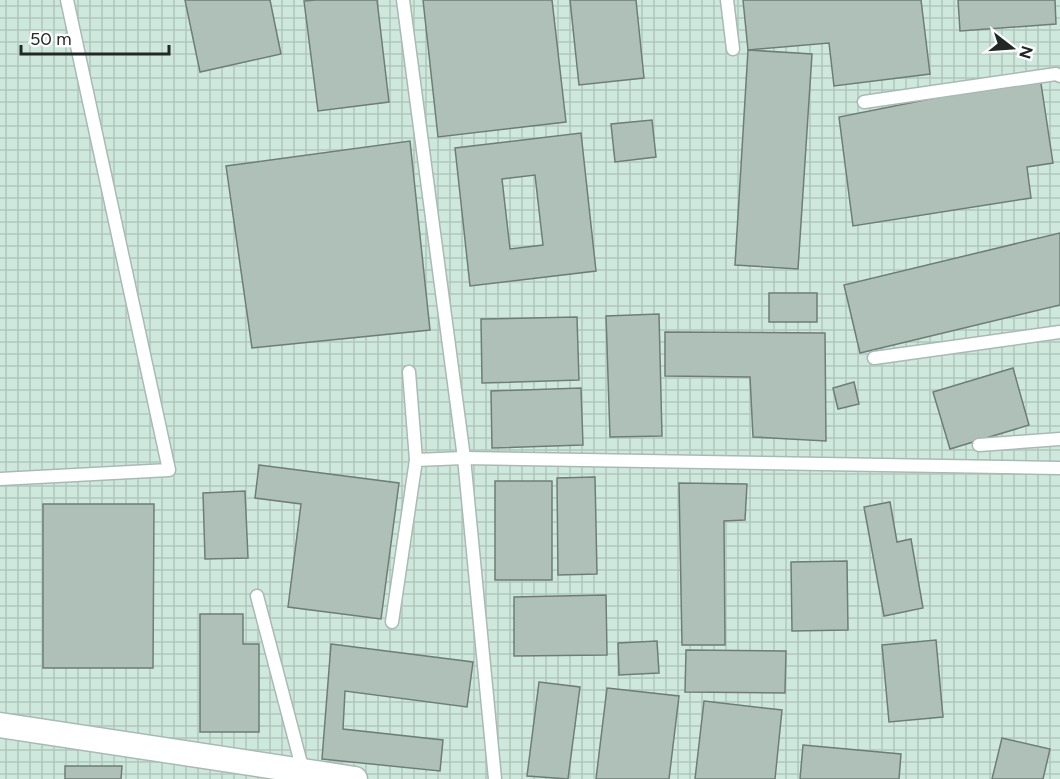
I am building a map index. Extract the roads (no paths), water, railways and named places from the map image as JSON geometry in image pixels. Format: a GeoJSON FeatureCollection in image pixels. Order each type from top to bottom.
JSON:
{"type":"FeatureCollection","features":[{"type":"Feature","properties":{"kind":"street"},"geometry":{"type":"LineString","coordinates":[[0,725],[355,779]]}},
{"type":"Feature","properties":{"kind":"lane"},"geometry":{"type":"LineString","coordinates":[[0,479],[169,470],[67,0]]}},
{"type":"Feature","properties":{"kind":"lane"},"geometry":{"type":"LineString","coordinates":[[403,0],[464,458],[495,779]]}},
{"type":"Feature","properties":{"kind":"lane"},"geometry":{"type":"LineString","coordinates":[[727,0],[733,50]]}},
{"type":"Feature","properties":{"kind":"lane"},"geometry":{"type":"LineString","coordinates":[[864,102],[1056,74],[1060,76]]}},
{"type":"Feature","properties":{"kind":"lane"},"geometry":{"type":"LineString","coordinates":[[874,358],[1060,332]]}},
{"type":"Feature","properties":{"kind":"lane"},"geometry":{"type":"LineString","coordinates":[[392,622],[416,460],[409,372]]}},
{"type":"Feature","properties":{"kind":"lane"},"geometry":{"type":"LineString","coordinates":[[979,445],[1060,439]]}},
{"type":"Feature","properties":{"kind":"lane"},"geometry":{"type":"LineString","coordinates":[[416,460],[464,458],[1060,468]]}},
{"type":"Feature","properties":{"kind":"lane"},"geometry":{"type":"LineString","coordinates":[[257,596],[303,771]]}}]}
